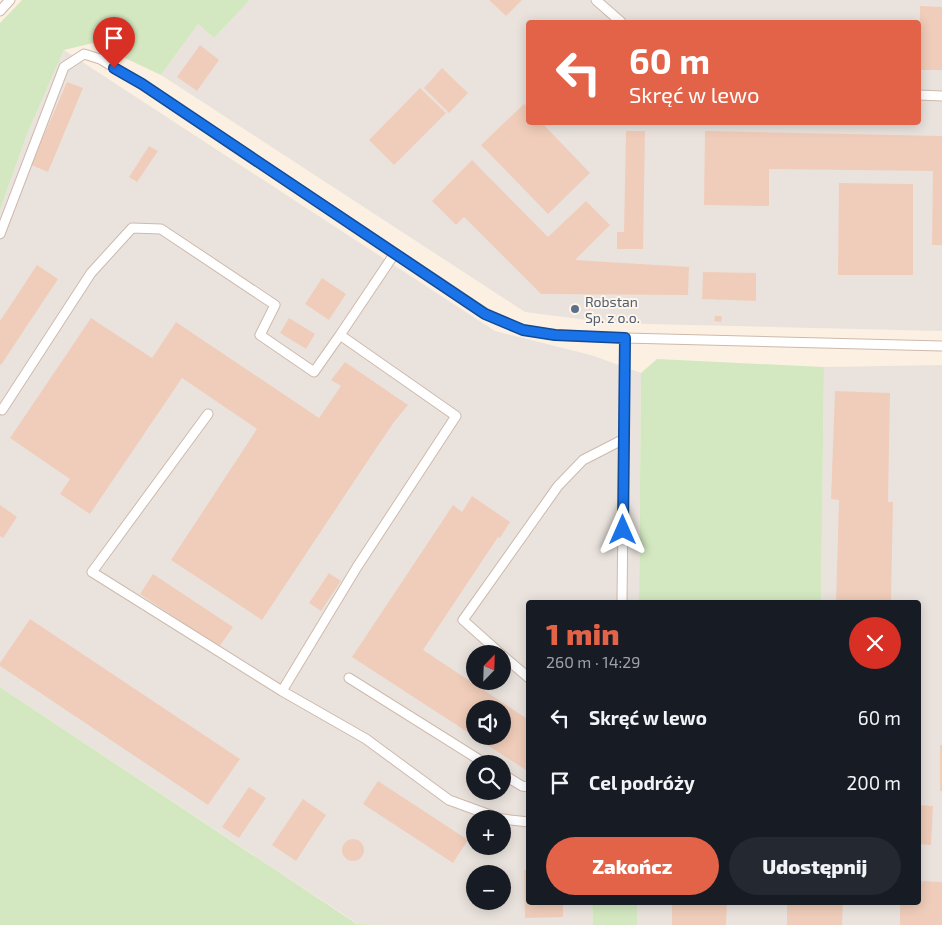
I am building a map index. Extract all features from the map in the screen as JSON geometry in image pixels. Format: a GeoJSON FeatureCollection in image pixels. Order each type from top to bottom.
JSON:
{"type":"FeatureCollection","features":[{"type":"Feature","properties":{"kind":"lane"},"geometry":{"type":"LineString","coordinates":[[0,10],[10,0]]}},
{"type":"Feature","properties":{"kind":"lane"},"geometry":{"type":"LineString","coordinates":[[596,0],[619,20]]}},
{"type":"Feature","properties":{"kind":"lane"},"geometry":{"type":"LineString","coordinates":[[0,234],[64,68],[84,54],[100,59],[142,84],[485,314],[523,330],[555,335],[625,338],[942,346]]}},
{"type":"Feature","properties":{"kind":"lane"},"geometry":{"type":"LineString","coordinates":[[921,95],[942,96]]}},
{"type":"Feature","properties":{"kind":"lane"},"geometry":{"type":"LineString","coordinates":[[2,410],[91,274],[132,228],[161,229],[275,305],[260,335],[314,372],[395,254]]}},
{"type":"Feature","properties":{"kind":"lane"},"geometry":{"type":"LineString","coordinates":[[282,691],[357,567],[456,416],[340,335]]}},
{"type":"Feature","properties":{"kind":"lane"},"geometry":{"type":"LineString","coordinates":[[622,600],[625,338]]}},
{"type":"Feature","properties":{"kind":"lane"},"geometry":{"type":"LineString","coordinates":[[208,414],[92,572],[282,691],[366,739],[450,800],[477,810]]}},
{"type":"Feature","properties":{"kind":"lane"},"geometry":{"type":"LineString","coordinates":[[492,645],[463,620],[558,486],[583,460],[624,439]]}},
{"type":"Feature","properties":{"kind":"lane"},"geometry":{"type":"LineString","coordinates":[[511,662],[526,675]]}},
{"type":"Feature","properties":{"kind":"lane"},"geometry":{"type":"LineString","coordinates":[[349,678],[472,755]]}},
{"type":"Feature","properties":{"kind":"lane"},"geometry":{"type":"LineString","coordinates":[[511,779],[526,787]]}},
{"type":"Feature","properties":{"kind":"lane"},"geometry":{"type":"LineString","coordinates":[[511,820],[526,822]]}},
{"type":"Feature","properties":{"kind":"shaded area"},"geometry":{"type":"Polygon","coordinates":[[[250,0],[942,0],[942,331],[610,323],[525,312],[161,75],[198,24],[214,38],[250,0]]]}},
{"type":"Feature","properties":{"kind":"shaded area"},"geometry":{"type":"Polygon","coordinates":[[[64,50],[495,331],[591,355],[641,373],[639,600],[526,600],[526,905],[592,905],[593,925],[358,924],[0,687],[0,210],[27,134],[64,50]]]}},
{"type":"Feature","properties":{"kind":"shaded area"},"geometry":{"type":"Polygon","coordinates":[[[942,365],[942,925],[637,925],[637,905],[921,905],[921,600],[821,600],[824,367],[942,365]]]}},
{"type":"Feature","properties":{"kind":"green space"},"geometry":{"type":"Polygon","coordinates":[[[22,0],[250,0],[214,38],[198,24],[161,75],[93,43],[64,50],[27,134],[0,210],[0,23],[22,0]]]}},
{"type":"Feature","properties":{"kind":"green space"},"geometry":{"type":"Polygon","coordinates":[[[657,359],[824,367],[821,600],[639,600],[641,373],[657,359]]]}},
{"type":"Feature","properties":{"kind":"green space"},"geometry":{"type":"Polygon","coordinates":[[[0,687],[357,924],[386,925],[0,925],[0,687]]]}},
{"type":"Feature","properties":{"kind":"green space"},"geometry":{"type":"Polygon","coordinates":[[[592,905],[637,905],[637,925],[593,925],[592,905]]]}},
{"type":"Feature","properties":{"kind":"building"},"geometry":{"type":"Polygon","coordinates":[[[489,0],[522,0],[506,16],[489,0]]]}},
{"type":"Feature","properties":{"kind":"building"},"geometry":{"type":"Polygon","coordinates":[[[920,6],[942,7],[942,70],[921,70],[920,6]]]}},
{"type":"Feature","properties":{"kind":"building"},"geometry":{"type":"Polygon","coordinates":[[[200,45],[219,60],[197,91],[177,77],[200,45]]]}},
{"type":"Feature","properties":{"kind":"building"},"geometry":{"type":"Polygon","coordinates":[[[442,68],[468,93],[449,113],[424,88],[442,68]]]}},
{"type":"Feature","properties":{"kind":"building"},"geometry":{"type":"Polygon","coordinates":[[[67,82],[83,88],[48,172],[31,165],[67,82]]]}},
{"type":"Feature","properties":{"kind":"building"},"geometry":{"type":"Polygon","coordinates":[[[420,88],[446,113],[394,165],[369,140],[420,88]]]}},
{"type":"Feature","properties":{"kind":"building"},"geometry":{"type":"Polygon","coordinates":[[[524,104],[526,106],[526,125],[544,125],[590,173],[548,214],[481,145],[524,104]]]}},
{"type":"Feature","properties":{"kind":"building"},"geometry":{"type":"Polygon","coordinates":[[[626,131],[645,131],[643,249],[617,249],[617,232],[624,232],[626,131]]]}},
{"type":"Feature","properties":{"kind":"building"},"geometry":{"type":"Polygon","coordinates":[[[705,131],[942,136],[942,245],[932,245],[933,171],[769,169],[769,206],[704,205],[705,131]]]}},
{"type":"Feature","properties":{"kind":"building"},"geometry":{"type":"Polygon","coordinates":[[[149,146],[158,151],[137,182],[129,177],[149,146]]]}},
{"type":"Feature","properties":{"kind":"building"},"geometry":{"type":"Polygon","coordinates":[[[472,160],[548,237],[586,201],[610,225],[575,260],[689,267],[688,295],[541,294],[464,217],[456,225],[432,201],[472,160]]]}},
{"type":"Feature","properties":{"kind":"building"},"geometry":{"type":"Polygon","coordinates":[[[839,183],[913,184],[913,275],[838,275],[839,183]]]}},
{"type":"Feature","properties":{"kind":"building"},"geometry":{"type":"Polygon","coordinates":[[[37,265],[58,279],[1,365],[0,321],[37,265]]]}},
{"type":"Feature","properties":{"kind":"building"},"geometry":{"type":"Polygon","coordinates":[[[703,272],[756,273],[756,301],[702,299],[703,272]]]}},
{"type":"Feature","properties":{"kind":"building"},"geometry":{"type":"Polygon","coordinates":[[[322,278],[346,294],[329,320],[305,304],[322,278]]]}},
{"type":"Feature","properties":{"kind":"building"},"geometry":{"type":"Polygon","coordinates":[[[715,316],[722,316],[721,322],[714,321],[715,316]]]}},
{"type":"Feature","properties":{"kind":"building"},"geometry":{"type":"Polygon","coordinates":[[[91,318],[152,358],[176,322],[319,418],[341,386],[331,380],[345,362],[408,405],[394,422],[262,620],[171,560],[257,429],[182,378],[90,514],[60,494],[70,479],[10,438],[91,318]]]}},
{"type":"Feature","properties":{"kind":"building"},"geometry":{"type":"Polygon","coordinates":[[[289,318],[315,334],[306,349],[280,333],[289,318]]]}},
{"type":"Feature","properties":{"kind":"building"},"geometry":{"type":"Polygon","coordinates":[[[835,391],[890,393],[888,502],[893,502],[891,600],[836,600],[839,500],[831,499],[835,391]]]}},
{"type":"Feature","properties":{"kind":"building"},"geometry":{"type":"Polygon","coordinates":[[[472,496],[510,522],[423,650],[466,678],[466,690],[484,690],[499,700],[466,700],[466,731],[352,657],[453,505],[462,512],[472,496]]]}},
{"type":"Feature","properties":{"kind":"building"},"geometry":{"type":"Polygon","coordinates":[[[0,505],[17,517],[3,538],[0,536],[0,505]]]}},
{"type":"Feature","properties":{"kind":"building"},"geometry":{"type":"Polygon","coordinates":[[[329,573],[341,581],[321,611],[309,603],[329,573]]]}},
{"type":"Feature","properties":{"kind":"building"},"geometry":{"type":"Polygon","coordinates":[[[153,574],[233,627],[219,647],[140,594],[153,574]]]}},
{"type":"Feature","properties":{"kind":"building"},"geometry":{"type":"Polygon","coordinates":[[[30,619],[240,759],[208,805],[0,666],[0,663],[30,619]]]}},
{"type":"Feature","properties":{"kind":"building"},"geometry":{"type":"Polygon","coordinates":[[[511,708],[526,718],[526,770],[511,760],[511,755],[503,755],[487,745],[511,745],[511,708]]]}},
{"type":"Feature","properties":{"kind":"building"},"geometry":{"type":"Polygon","coordinates":[[[940,745],[942,745],[942,791],[940,791],[940,745]]]}},
{"type":"Feature","properties":{"kind":"building"},"geometry":{"type":"Polygon","coordinates":[[[378,781],[466,839],[466,843],[453,863],[363,804],[378,781]]]}},
{"type":"Feature","properties":{"kind":"building"},"geometry":{"type":"Polygon","coordinates":[[[249,787],[266,798],[239,838],[222,827],[249,787]]]}},
{"type":"Feature","properties":{"kind":"building"},"geometry":{"type":"Polygon","coordinates":[[[303,799],[326,815],[296,861],[272,845],[303,799]]]}},
{"type":"Feature","properties":{"kind":"building"},"geometry":{"type":"Polygon","coordinates":[[[921,805],[933,806],[931,845],[921,844],[921,805]]]}},
{"type":"Feature","properties":{"kind":"building"},"geometry":{"type":"Polygon","coordinates":[[[353,839],[361,842],[364,850],[361,858],[353,861],[345,858],[342,850],[345,842],[353,839]]]}},
{"type":"Feature","properties":{"kind":"building"},"geometry":{"type":"Polygon","coordinates":[[[524,870],[526,870],[526,905],[563,905],[563,917],[525,918],[524,870]]]}},
{"type":"Feature","properties":{"kind":"building"},"geometry":{"type":"Polygon","coordinates":[[[921,881],[942,882],[942,925],[900,925],[900,905],[921,905],[921,881]]]}},
{"type":"Feature","properties":{"kind":"building"},"geometry":{"type":"Polygon","coordinates":[[[672,905],[727,905],[726,925],[672,925],[672,905]]]}},
{"type":"Feature","properties":{"kind":"building"},"geometry":{"type":"Polygon","coordinates":[[[787,905],[843,905],[842,925],[787,925],[787,905]]]}},
{"type":"Feature","properties":{"kind":"place","name":"Robstan Sp. z o.o."},"geometry":{"type":"Point","coordinates":[575,309]}},
{"type":"Feature","properties":{"kind":"route"},"geometry":{"type":"LineString","coordinates":[[114,68],[142,84],[485,314],[523,330],[555,335],[625,338],[623,530]]}}]}
